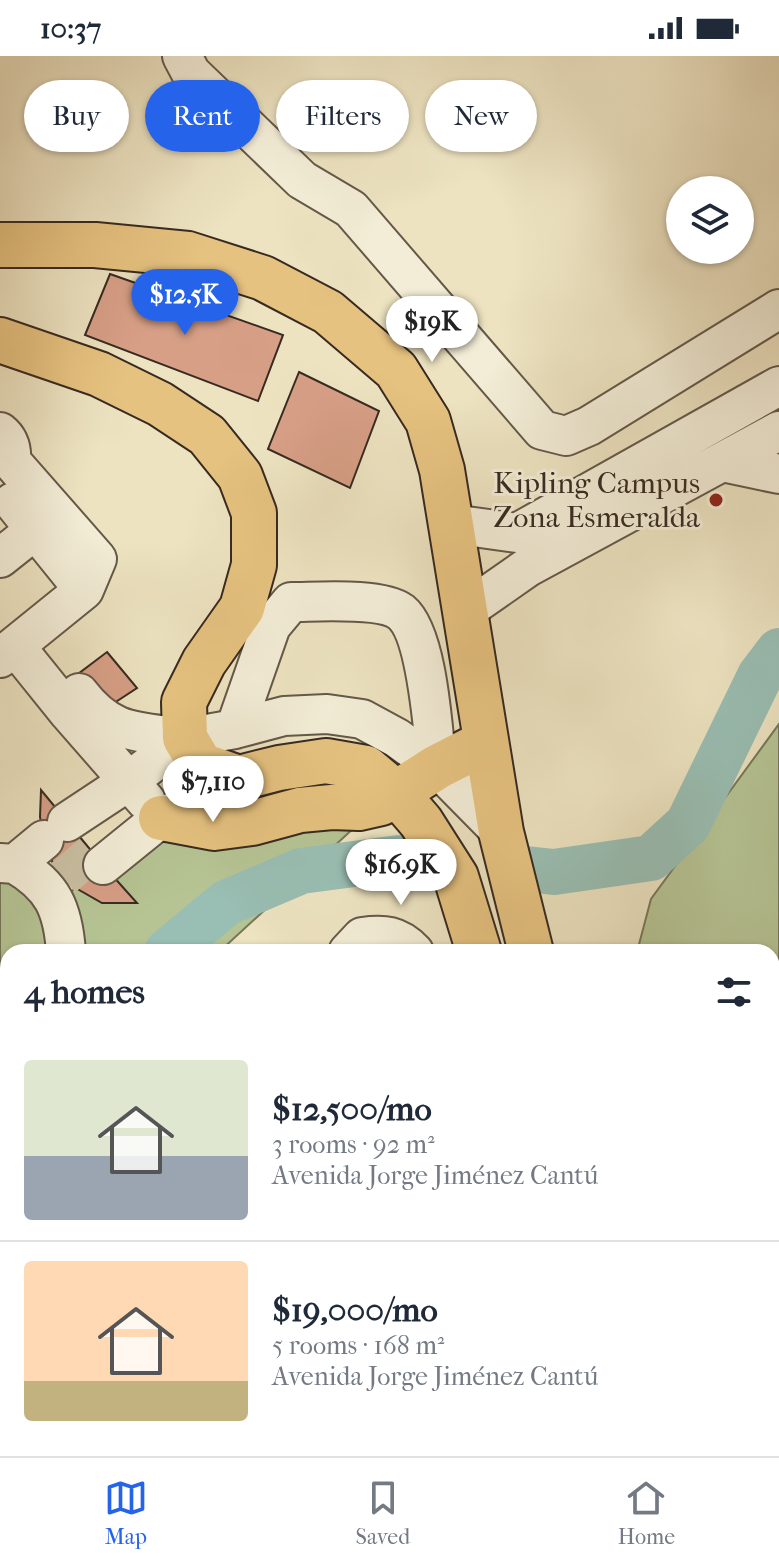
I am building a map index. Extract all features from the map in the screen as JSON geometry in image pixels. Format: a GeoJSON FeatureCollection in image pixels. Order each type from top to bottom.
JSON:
{"type":"FeatureCollection","features":[{"type":"Feature","properties":{"kind":"main road"},"geometry":{"type":"LineString","coordinates":[[0,245],[95,245],[188,254],[263,278],[328,312],[396,370],[428,421],[442,470],[501,832],[529,944]]}},
{"type":"Feature","properties":{"kind":"main road"},"geometry":{"type":"LineString","coordinates":[[0,340],[99,374],[160,404],[207,435],[240,476],[254,513],[254,565],[242,608],[204,662],[184,702],[185,738],[201,765],[239,778],[326,761],[366,768],[397,794],[421,822],[456,877],[474,944]]}},
{"type":"Feature","properties":{"kind":"main road"},"geometry":{"type":"LineString","coordinates":[[161,818],[214,828],[252,823],[300,810],[359,808],[381,803],[437,767],[486,742]]}},
{"type":"Feature","properties":{"kind":"street"},"geometry":{"type":"LineString","coordinates":[[182,56],[191,73],[302,180],[351,209],[542,430],[566,436],[589,426],[779,309]]}},
{"type":"Feature","properties":{"kind":"street"},"geometry":{"type":"LineString","coordinates":[[465,611],[522,550],[682,440],[779,386]]}},
{"type":"Feature","properties":{"kind":"street"},"geometry":{"type":"LineString","coordinates":[[452,524],[522,550],[712,468],[779,431]]}},
{"type":"Feature","properties":{"kind":"street"},"geometry":{"type":"LineString","coordinates":[[0,432],[12,450],[11,461],[46,522]]}},
{"type":"Feature","properties":{"kind":"street"},"geometry":{"type":"LineString","coordinates":[[682,440],[712,468],[779,474]]}},
{"type":"Feature","properties":{"kind":"street"},"geometry":{"type":"LineString","coordinates":[[0,487],[97,559],[84,590],[16,645],[62,687],[90,722],[129,781],[161,818]]}},
{"type":"Feature","properties":{"kind":"street"},"geometry":{"type":"LineString","coordinates":[[0,558],[46,522]]}},
{"type":"Feature","properties":{"kind":"street"},"geometry":{"type":"LineString","coordinates":[[235,729],[271,626],[291,602],[373,602],[401,613],[417,639],[427,682],[437,767]]}},
{"type":"Feature","properties":{"kind":"street"},"geometry":{"type":"LineString","coordinates":[[90,722],[185,738],[284,716],[327,714],[362,719],[397,738],[437,767],[501,832]]}},
{"type":"Feature","properties":{"kind":"street"},"geometry":{"type":"LineString","coordinates":[[55,864],[129,781],[185,738]]}},
{"type":"Feature","properties":{"kind":"street"},"geometry":{"type":"LineString","coordinates":[[55,864],[161,818],[239,778]]}},
{"type":"Feature","properties":{"kind":"street"},"geometry":{"type":"LineString","coordinates":[[55,864],[65,944]]}},
{"type":"Feature","properties":{"kind":"street"},"geometry":{"type":"LineString","coordinates":[[355,944],[362,937],[384,934],[407,944]]}},
{"type":"Feature","properties":{"kind":"green space"},"geometry":{"type":"Polygon","coordinates":[[[779,724],[779,944],[639,944],[651,899],[779,724]]]}},
{"type":"Feature","properties":{"kind":"green space"},"geometry":{"type":"Polygon","coordinates":[[[381,803],[228,944],[0,944],[0,863],[57,903],[161,819],[381,803]]]}},
{"type":"Feature","properties":{"kind":"building"},"geometry":{"type":"Polygon","coordinates":[[[110,274],[283,335],[258,401],[85,335],[110,274]]]}},
{"type":"Feature","properties":{"kind":"building"},"geometry":{"type":"Polygon","coordinates":[[[299,372],[379,411],[350,488],[268,449],[299,372]]]}},
{"type":"Feature","properties":{"kind":"building"},"geometry":{"type":"Polygon","coordinates":[[[107,652],[137,688],[108,707],[78,674],[107,652]]]}},
{"type":"Feature","properties":{"kind":"building"},"geometry":{"type":"Polygon","coordinates":[[[41,790],[137,903],[102,903],[74,887],[55,869],[44,840],[40,817],[41,790]]]}},
{"type":"Feature","properties":{"kind":"waterway"},"geometry":{"type":"LineString","coordinates":[[526,869],[554,872],[651,858],[688,824],[760,676],[779,651]]}},
{"type":"Feature","properties":{"kind":"waterway"},"geometry":{"type":"LineString","coordinates":[[177,944],[226,903],[301,871],[399,858],[428,860]]}},
{"type":"Feature","properties":{"kind":"tunnel"},"geometry":{"type":"LineString","coordinates":[[63,878],[93,852]]}},
{"type":"Feature","properties":{"kind":"place","name":"Kipling Campus Zona Esmeralda"},"geometry":{"type":"Point","coordinates":[716,500]}}]}
